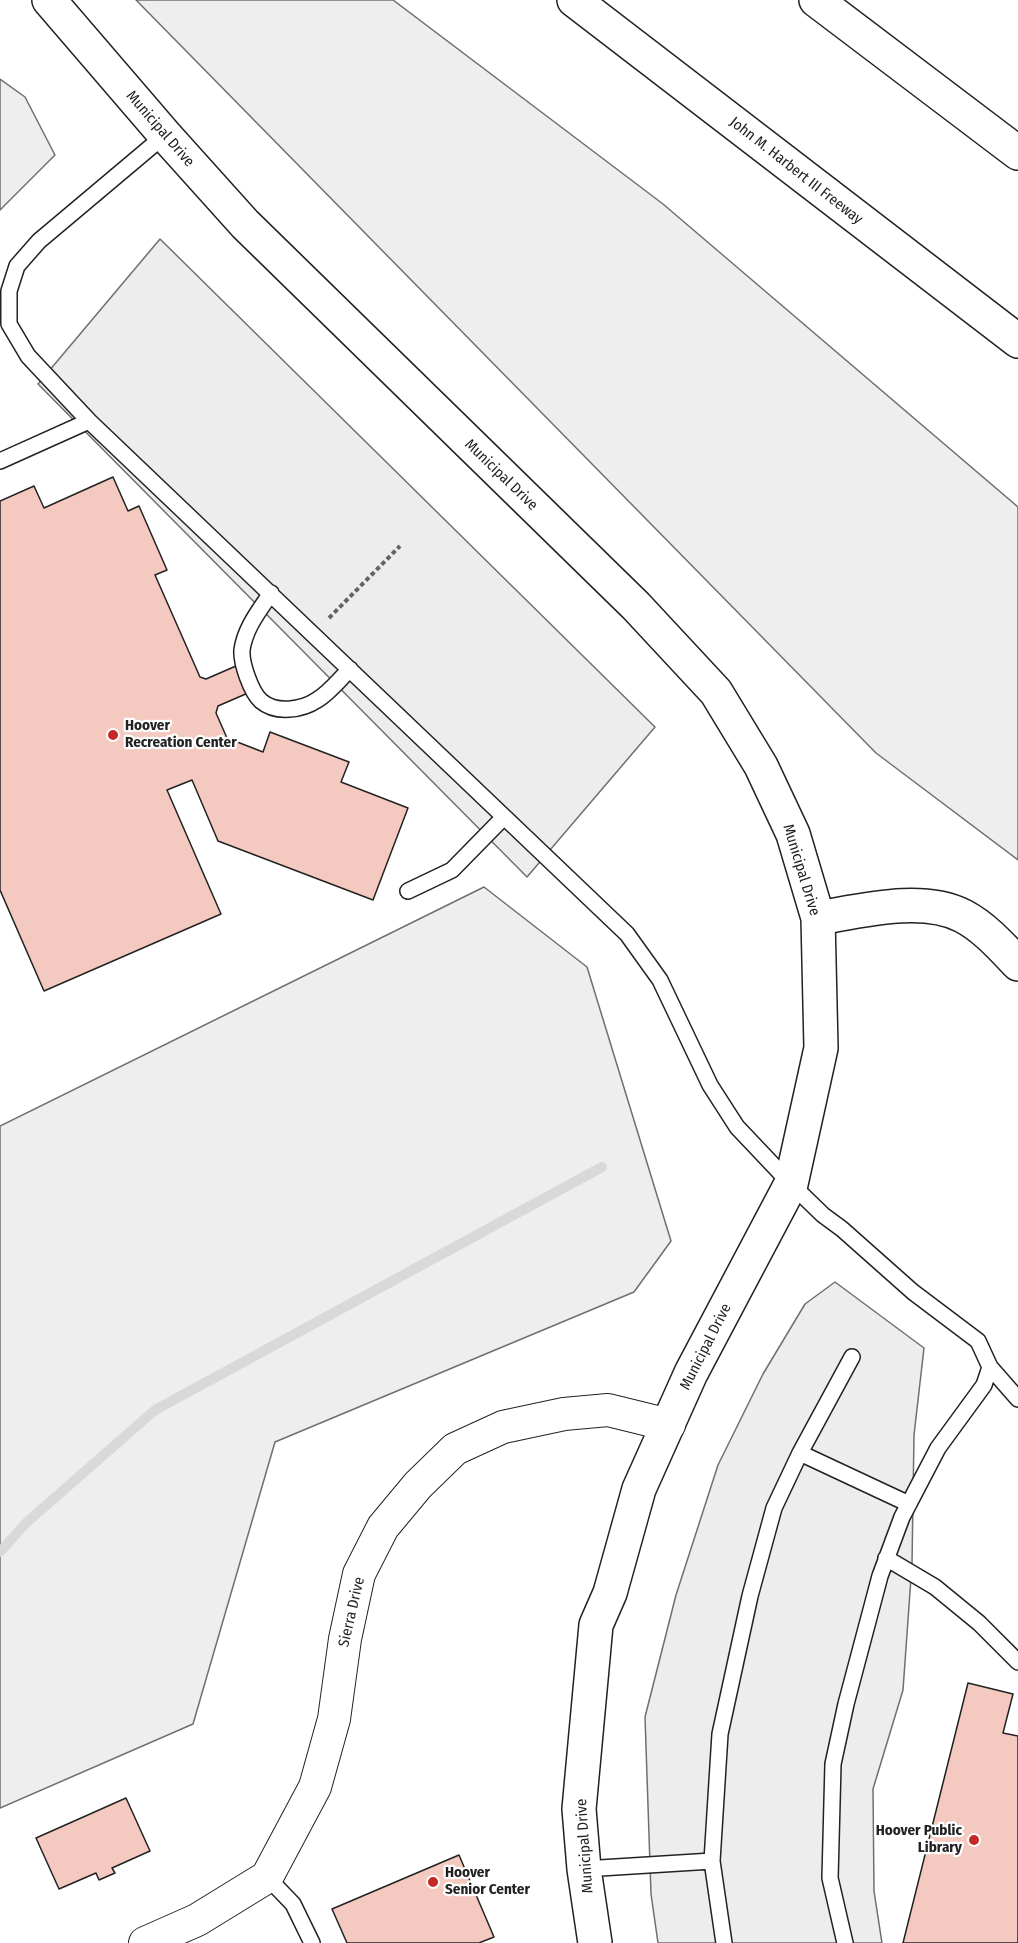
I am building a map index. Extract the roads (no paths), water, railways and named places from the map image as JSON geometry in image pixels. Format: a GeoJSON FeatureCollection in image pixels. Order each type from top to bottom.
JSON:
{"type":"FeatureCollection","features":[{"type":"Feature","properties":{"kind":"main road","name":"Municipal Drive"},"geometry":{"type":"LineString","coordinates":[[49,0],[244,224],[636,606],[716,692],[761,766],[793,834],[818,918],[821,1048],[791,1184],[691,1373],[639,1489],[610,1593],[596,1625],[579,1809],[584,1869],[595,1943]]}},
{"type":"Feature","properties":{"kind":"main road","name":"John M. Harbert III Freeway"},"geometry":{"type":"LineString","coordinates":[[574,0],[1018,341]]}},
{"type":"Feature","properties":{"kind":"main road"},"geometry":{"type":"LineString","coordinates":[[816,0],[1018,153]]}},
{"type":"Feature","properties":{"kind":"main road"},"geometry":{"type":"LineString","coordinates":[[946,286],[1018,364]]}},
{"type":"Feature","properties":{"kind":"main road"},"geometry":{"type":"LineString","coordinates":[[818,918],[871,909],[926,905],[962,915],[992,936],[1018,964]]}},
{"type":"Feature","properties":{"kind":"street","name":"Sierra Drive"},"geometry":{"type":"LineString","coordinates":[[267,1877],[315,1787],[334,1719],[345,1639],[359,1574],[383,1527],[418,1485],[455,1449],[503,1427],[564,1414],[608,1410],[669,1425]]}},
{"type":"Feature","properties":{"kind":"street"},"geometry":{"type":"LineString","coordinates":[[156,1941],[197,1920],[267,1877]]}},
{"type":"Feature","properties":{"kind":"lane"},"geometry":{"type":"LineString","coordinates":[[165,135],[39,241],[17,266],[9,291],[9,324],[27,356],[89,421],[627,934],[660,980],[710,1084],[737,1127],[823,1215],[913,1292],[978,1341],[990,1367],[1018,1399]]}},
{"type":"Feature","properties":{"kind":"lane"},"geometry":{"type":"LineString","coordinates":[[0,461],[89,421]]}},
{"type":"Feature","properties":{"kind":"lane"},"geometry":{"type":"LineString","coordinates":[[270,593],[249,625],[242,651],[246,676],[260,701],[275,708],[295,710],[317,700],[351,669]]}},
{"type":"Feature","properties":{"kind":"lane"},"geometry":{"type":"LineString","coordinates":[[408,891],[452,870],[503,818]]}},
{"type":"Feature","properties":{"kind":"lane"},"geometry":{"type":"LineString","coordinates":[[724,1943],[712,1861],[720,1734],[745,1619],[774,1508],[800,1453],[852,1356]]}},
{"type":"Feature","properties":{"kind":"lane"},"geometry":{"type":"LineString","coordinates":[[845,1943],[831,1878],[832,1764],[860,1648],[886,1558],[902,1517],[938,1448],[984,1385],[990,1367]]}},
{"type":"Feature","properties":{"kind":"lane"},"geometry":{"type":"LineString","coordinates":[[800,1453],[909,1504]]}},
{"type":"Feature","properties":{"kind":"lane"},"geometry":{"type":"LineString","coordinates":[[886,1558],[935,1587],[979,1623],[1018,1662]]}},
{"type":"Feature","properties":{"kind":"lane"},"geometry":{"type":"LineString","coordinates":[[584,1869],[712,1861]]}},
{"type":"Feature","properties":{"kind":"lane"},"geometry":{"type":"LineString","coordinates":[[267,1877],[293,1904],[312,1943]]}},
{"type":"Feature","properties":{"kind":"waterway"},"geometry":{"type":"LineString","coordinates":[[0,1552],[26,1523],[155,1410],[602,1167]]}},
{"type":"Feature","properties":{"kind":"place","name":"Hoover Recreation Center"},"geometry":{"type":"Point","coordinates":[113,735]}},
{"type":"Feature","properties":{"kind":"place","name":"Hoover Public Library"},"geometry":{"type":"Point","coordinates":[974,1840]}},
{"type":"Feature","properties":{"kind":"place","name":"Hoover Senior Center"},"geometry":{"type":"Point","coordinates":[433,1882]}}]}
